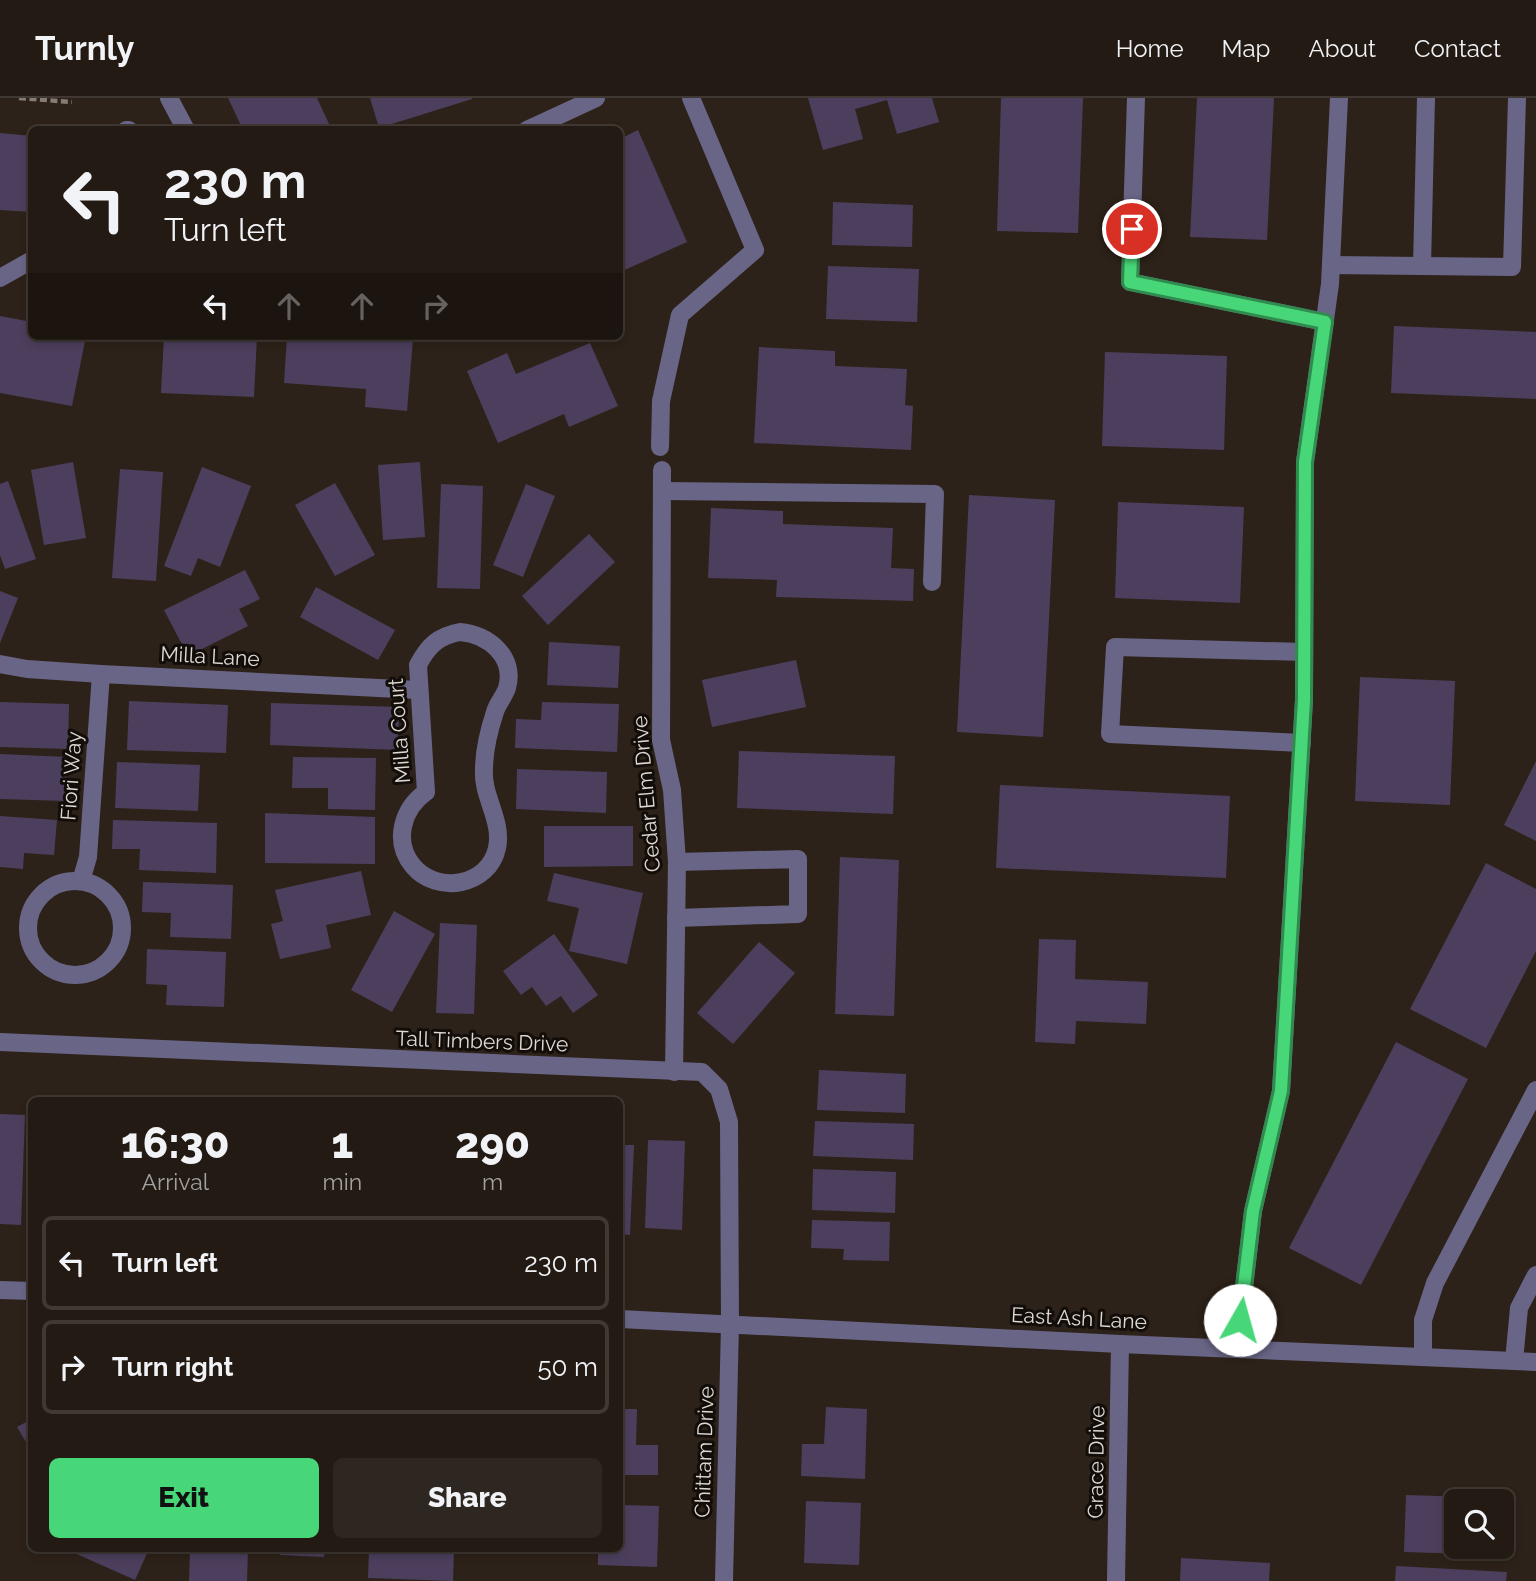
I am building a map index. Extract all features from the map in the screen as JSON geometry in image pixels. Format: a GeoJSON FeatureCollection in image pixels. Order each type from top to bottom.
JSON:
{"type":"FeatureCollection","features":[{"type":"Feature","properties":{"kind":"street"},"geometry":{"type":"LineString","coordinates":[[169,98],[184,126]]}},
{"type":"Feature","properties":{"kind":"street"},"geometry":{"type":"LineString","coordinates":[[536,126],[596,98]]}},
{"type":"Feature","properties":{"kind":"street"},"geometry":{"type":"LineString","coordinates":[[660,447],[661,401],[680,315],[755,250],[691,98]]}},
{"type":"Feature","properties":{"kind":"street"},"geometry":{"type":"LineString","coordinates":[[1136,98],[1130,282],[1325,322]]}},
{"type":"Feature","properties":{"kind":"street"},"geometry":{"type":"LineString","coordinates":[[1237,1348],[1253,1211],[1281,1091],[1302,743],[1305,462],[1331,265],[1339,98]]}},
{"type":"Feature","properties":{"kind":"street"},"geometry":{"type":"LineString","coordinates":[[1422,266],[1426,98]]}},
{"type":"Feature","properties":{"kind":"street"},"geometry":{"type":"LineString","coordinates":[[1331,265],[1512,267],[1517,98]]}},
{"type":"Feature","properties":{"kind":"street"},"geometry":{"type":"LineString","coordinates":[[0,278],[28,262]]}},
{"type":"Feature","properties":{"kind":"street","name":"Cedar Elm Drive"},"geometry":{"type":"LineString","coordinates":[[662,470],[661,740],[672,790],[677,862],[674,1072]]}},
{"type":"Feature","properties":{"kind":"street"},"geometry":{"type":"LineString","coordinates":[[662,491],[934,494],[932,582]]}},
{"type":"Feature","properties":{"kind":"street","name":"Milla Court"},"geometry":{"type":"LineString","coordinates":[[473,633],[494,644],[508,669],[507,688],[495,710],[483,772],[499,830],[497,848],[484,871],[466,881],[451,884],[433,881],[419,873],[404,850],[401,834],[407,812],[426,792],[418,690],[418,665],[428,646],[446,634],[473,633]]}},
{"type":"Feature","properties":{"kind":"street"},"geometry":{"type":"LineString","coordinates":[[1302,743],[1110,734],[1115,647],[1304,652]]}},
{"type":"Feature","properties":{"kind":"street","name":"Milla Lane"},"geometry":{"type":"LineString","coordinates":[[0,664],[101,674],[418,690]]}},
{"type":"Feature","properties":{"kind":"street","name":"Fiori Way"},"geometry":{"type":"LineString","coordinates":[[81,881],[88,857],[101,674]]}},
{"type":"Feature","properties":{"kind":"street"},"geometry":{"type":"LineString","coordinates":[[676,918],[798,914],[798,859],[677,862]]}},
{"type":"Feature","properties":{"kind":"street"},"geometry":{"type":"LineString","coordinates":[[66,881],[81,881],[95,885],[117,904],[123,933],[111,960],[99,969],[70,975],[49,967],[34,951],[28,922],[32,908],[46,891],[66,881]]}},
{"type":"Feature","properties":{"kind":"street","name":"Tall Timbers Drive"},"geometry":{"type":"LineString","coordinates":[[0,1042],[702,1072],[719,1089],[729,1122],[730,1324]]}},
{"type":"Feature","properties":{"kind":"street"},"geometry":{"type":"LineString","coordinates":[[1423,1357],[1423,1320],[1436,1283],[1536,1090]]}},
{"type":"Feature","properties":{"kind":"street"},"geometry":{"type":"LineString","coordinates":[[1514,1361],[1520,1308],[1536,1275]]}},
{"type":"Feature","properties":{"kind":"street"},"geometry":{"type":"LineString","coordinates":[[0,1290],[28,1292]]}},
{"type":"Feature","properties":{"kind":"street","name":"East Ash Lane"},"geometry":{"type":"LineString","coordinates":[[623,1319],[1536,1362]]}},
{"type":"Feature","properties":{"kind":"street","name":"Chittam Drive"},"geometry":{"type":"LineString","coordinates":[[724,1581],[730,1324]]}},
{"type":"Feature","properties":{"kind":"street","name":"Grace Drive"},"geometry":{"type":"LineString","coordinates":[[1116,1581],[1120,1344]]}},
{"type":"Feature","properties":{"kind":"path"},"geometry":{"type":"LineString","coordinates":[[19,98],[72,102]]}},
{"type":"Feature","properties":{"kind":"building"},"geometry":{"type":"Polygon","coordinates":[[[228,98],[317,98],[330,126],[241,126],[228,98]]]}},
{"type":"Feature","properties":{"kind":"building"},"geometry":{"type":"Polygon","coordinates":[[[370,98],[472,98],[385,126],[378,126],[370,98]]]}},
{"type":"Feature","properties":{"kind":"building"},"geometry":{"type":"Polygon","coordinates":[[[808,98],[932,98],[939,122],[897,134],[887,100],[855,109],[863,139],[823,150],[808,98]]]}},
{"type":"Feature","properties":{"kind":"building"},"geometry":{"type":"Polygon","coordinates":[[[1001,98],[1083,98],[1078,233],[997,231],[1001,98]]]}},
{"type":"Feature","properties":{"kind":"building"},"geometry":{"type":"Polygon","coordinates":[[[1197,98],[1274,98],[1267,240],[1190,237],[1197,98]]]}},
{"type":"Feature","properties":{"kind":"building"},"geometry":{"type":"Polygon","coordinates":[[[638,130],[687,242],[623,271],[623,138],[638,130]]]}},
{"type":"Feature","properties":{"kind":"building"},"geometry":{"type":"Polygon","coordinates":[[[0,133],[28,136],[28,212],[0,210],[0,133]]]}},
{"type":"Feature","properties":{"kind":"building"},"geometry":{"type":"Polygon","coordinates":[[[833,202],[913,205],[912,247],[832,245],[833,202]]]}},
{"type":"Feature","properties":{"kind":"building"},"geometry":{"type":"Polygon","coordinates":[[[828,266],[919,269],[917,322],[826,319],[828,266]]]}},
{"type":"Feature","properties":{"kind":"building"},"geometry":{"type":"Polygon","coordinates":[[[0,316],[28,321],[28,340],[85,340],[72,406],[0,393],[0,316]]]}},
{"type":"Feature","properties":{"kind":"building"},"geometry":{"type":"Polygon","coordinates":[[[1394,326],[1536,332],[1536,399],[1391,393],[1394,326]]]}},
{"type":"Feature","properties":{"kind":"building"},"geometry":{"type":"Polygon","coordinates":[[[164,340],[257,340],[254,397],[161,393],[164,340]]]}},
{"type":"Feature","properties":{"kind":"building"},"geometry":{"type":"Polygon","coordinates":[[[287,340],[413,340],[407,411],[365,407],[366,389],[284,383],[287,340]]]}},
{"type":"Feature","properties":{"kind":"building"},"geometry":{"type":"Polygon","coordinates":[[[590,343],[618,406],[569,427],[564,414],[498,443],[467,371],[507,353],[516,374],[590,343]]]}},
{"type":"Feature","properties":{"kind":"building"},"geometry":{"type":"Polygon","coordinates":[[[759,347],[835,351],[835,366],[907,369],[905,405],[913,406],[911,450],[754,443],[759,347]]]}},
{"type":"Feature","properties":{"kind":"building"},"geometry":{"type":"Polygon","coordinates":[[[1105,352],[1227,356],[1224,450],[1102,446],[1105,352]]]}},
{"type":"Feature","properties":{"kind":"building"},"geometry":{"type":"Polygon","coordinates":[[[73,462],[86,538],[44,545],[31,470],[73,462]]]}},
{"type":"Feature","properties":{"kind":"building"},"geometry":{"type":"Polygon","coordinates":[[[420,462],[425,537],[383,540],[378,465],[420,462]]]}},
{"type":"Feature","properties":{"kind":"building"},"geometry":{"type":"Polygon","coordinates":[[[202,467],[251,486],[220,567],[198,558],[191,576],[164,566],[202,467]]]}},
{"type":"Feature","properties":{"kind":"building"},"geometry":{"type":"Polygon","coordinates":[[[120,469],[163,472],[156,581],[112,578],[120,469]]]}},
{"type":"Feature","properties":{"kind":"building"},"geometry":{"type":"Polygon","coordinates":[[[8,481],[36,559],[5,569],[0,555],[0,484],[8,481]]]}},
{"type":"Feature","properties":{"kind":"building"},"geometry":{"type":"Polygon","coordinates":[[[335,483],[375,555],[335,576],[295,505],[335,483]]]}},
{"type":"Feature","properties":{"kind":"building"},"geometry":{"type":"Polygon","coordinates":[[[441,484],[483,486],[480,589],[437,588],[441,484]]]}},
{"type":"Feature","properties":{"kind":"building"},"geometry":{"type":"Polygon","coordinates":[[[526,484],[555,496],[523,577],[493,565],[526,484]]]}},
{"type":"Feature","properties":{"kind":"building"},"geometry":{"type":"Polygon","coordinates":[[[969,495],[1055,500],[1043,737],[957,732],[969,495]]]}},
{"type":"Feature","properties":{"kind":"building"},"geometry":{"type":"Polygon","coordinates":[[[1118,502],[1244,507],[1240,603],[1115,598],[1118,502]]]}},
{"type":"Feature","properties":{"kind":"building"},"geometry":{"type":"Polygon","coordinates":[[[711,508],[783,511],[783,524],[893,528],[891,568],[914,569],[913,601],[776,597],[777,580],[708,578],[711,508]]]}},
{"type":"Feature","properties":{"kind":"building"},"geometry":{"type":"Polygon","coordinates":[[[589,534],[615,562],[548,625],[522,596],[589,534]]]}},
{"type":"Feature","properties":{"kind":"building"},"geometry":{"type":"Polygon","coordinates":[[[245,570],[260,599],[239,609],[248,626],[188,656],[164,610],[245,570]]]}},
{"type":"Feature","properties":{"kind":"building"},"geometry":{"type":"Polygon","coordinates":[[[316,587],[395,630],[378,660],[300,617],[316,587]]]}},
{"type":"Feature","properties":{"kind":"building"},"geometry":{"type":"Polygon","coordinates":[[[0,591],[18,598],[0,643],[0,591]]]}},
{"type":"Feature","properties":{"kind":"building"},"geometry":{"type":"Polygon","coordinates":[[[549,642],[620,646],[618,688],[547,685],[549,642]]]}},
{"type":"Feature","properties":{"kind":"building"},"geometry":{"type":"Polygon","coordinates":[[[796,660],[806,707],[712,727],[702,680],[796,660]]]}},
{"type":"Feature","properties":{"kind":"building"},"geometry":{"type":"Polygon","coordinates":[[[1360,677],[1455,681],[1450,805],[1355,801],[1360,677]]]}},
{"type":"Feature","properties":{"kind":"building"},"geometry":{"type":"Polygon","coordinates":[[[129,701],[228,705],[226,753],[127,750],[129,701]]]}},
{"type":"Feature","properties":{"kind":"building"},"geometry":{"type":"Polygon","coordinates":[[[0,702],[69,704],[68,749],[0,747],[0,702]]]}},
{"type":"Feature","properties":{"kind":"building"},"geometry":{"type":"Polygon","coordinates":[[[542,702],[619,704],[617,752],[515,748],[516,719],[541,720],[542,702]]]}},
{"type":"Feature","properties":{"kind":"building"},"geometry":{"type":"Polygon","coordinates":[[[271,703],[399,707],[398,750],[270,745],[271,703]]]}},
{"type":"Feature","properties":{"kind":"building"},"geometry":{"type":"Polygon","coordinates":[[[739,751],[895,756],[893,814],[737,808],[739,751]]]}},
{"type":"Feature","properties":{"kind":"building"},"geometry":{"type":"Polygon","coordinates":[[[0,754],[67,757],[65,801],[0,799],[0,754]]]}},
{"type":"Feature","properties":{"kind":"building"},"geometry":{"type":"Polygon","coordinates":[[[293,757],[376,758],[375,810],[328,809],[328,788],[292,788],[293,757]]]}},
{"type":"Feature","properties":{"kind":"building"},"geometry":{"type":"Polygon","coordinates":[[[1536,761],[1536,841],[1504,825],[1536,761]]]}},
{"type":"Feature","properties":{"kind":"building"},"geometry":{"type":"Polygon","coordinates":[[[117,762],[200,765],[198,811],[115,808],[117,762]]]}},
{"type":"Feature","properties":{"kind":"building"},"geometry":{"type":"Polygon","coordinates":[[[517,769],[607,772],[606,813],[516,809],[517,769]]]}},
{"type":"Feature","properties":{"kind":"building"},"geometry":{"type":"Polygon","coordinates":[[[1000,785],[1230,796],[1226,878],[996,868],[1000,785]]]}},
{"type":"Feature","properties":{"kind":"building"},"geometry":{"type":"Polygon","coordinates":[[[265,813],[375,817],[375,864],[265,863],[265,813]]]}},
{"type":"Feature","properties":{"kind":"building"},"geometry":{"type":"Polygon","coordinates":[[[0,816],[57,820],[54,855],[24,853],[23,869],[0,867],[0,816]]]}},
{"type":"Feature","properties":{"kind":"building"},"geometry":{"type":"Polygon","coordinates":[[[113,820],[217,823],[216,873],[139,870],[140,849],[112,849],[113,820]]]}},
{"type":"Feature","properties":{"kind":"building"},"geometry":{"type":"Polygon","coordinates":[[[544,826],[633,826],[633,866],[544,867],[544,826]]]}},
{"type":"Feature","properties":{"kind":"building"},"geometry":{"type":"Polygon","coordinates":[[[840,857],[899,860],[894,1016],[835,1014],[840,857]]]}},
{"type":"Feature","properties":{"kind":"building"},"geometry":{"type":"Polygon","coordinates":[[[1486,863],[1536,889],[1536,951],[1486,1048],[1410,1009],[1486,863]]]}},
{"type":"Feature","properties":{"kind":"building"},"geometry":{"type":"Polygon","coordinates":[[[361,871],[371,915],[326,925],[331,948],[280,959],[271,924],[283,921],[275,890],[361,871]]]}},
{"type":"Feature","properties":{"kind":"building"},"geometry":{"type":"Polygon","coordinates":[[[554,873],[643,893],[627,964],[569,951],[579,908],[547,901],[554,873]]]}},
{"type":"Feature","properties":{"kind":"building"},"geometry":{"type":"Polygon","coordinates":[[[143,882],[233,885],[231,939],[170,937],[171,913],[142,912],[143,882]]]}},
{"type":"Feature","properties":{"kind":"building"},"geometry":{"type":"Polygon","coordinates":[[[394,911],[435,934],[392,1012],[351,990],[394,911]]]}},
{"type":"Feature","properties":{"kind":"building"},"geometry":{"type":"Polygon","coordinates":[[[440,923],[477,925],[474,1014],[436,1013],[440,923]]]}},
{"type":"Feature","properties":{"kind":"building"},"geometry":{"type":"Polygon","coordinates":[[[554,934],[598,995],[573,1013],[561,996],[546,1006],[532,987],[521,995],[503,971],[554,934]]]}},
{"type":"Feature","properties":{"kind":"building"},"geometry":{"type":"Polygon","coordinates":[[[1039,939],[1076,940],[1075,979],[1148,982],[1146,1024],[1076,1021],[1075,1044],[1035,1042],[1039,939]]]}},
{"type":"Feature","properties":{"kind":"building"},"geometry":{"type":"Polygon","coordinates":[[[759,942],[795,973],[733,1044],[697,1013],[759,942]]]}},
{"type":"Feature","properties":{"kind":"building"},"geometry":{"type":"Polygon","coordinates":[[[147,949],[226,952],[224,1007],[166,1005],[167,985],[146,984],[147,949]]]}},
{"type":"Feature","properties":{"kind":"building"},"geometry":{"type":"Polygon","coordinates":[[[1396,1042],[1468,1079],[1361,1285],[1289,1248],[1396,1042]]]}},
{"type":"Feature","properties":{"kind":"building"},"geometry":{"type":"Polygon","coordinates":[[[819,1070],[906,1074],[905,1113],[817,1110],[819,1070]]]}},
{"type":"Feature","properties":{"kind":"building"},"geometry":{"type":"Polygon","coordinates":[[[0,1114],[25,1115],[21,1225],[0,1224],[0,1114]]]}},
{"type":"Feature","properties":{"kind":"building"},"geometry":{"type":"Polygon","coordinates":[[[815,1121],[914,1124],[913,1160],[813,1156],[815,1121]]]}},
{"type":"Feature","properties":{"kind":"building"},"geometry":{"type":"Polygon","coordinates":[[[648,1140],[685,1141],[682,1230],[645,1228],[648,1140]]]}},
{"type":"Feature","properties":{"kind":"building"},"geometry":{"type":"Polygon","coordinates":[[[623,1145],[634,1145],[630,1235],[623,1234],[623,1145]]]}},
{"type":"Feature","properties":{"kind":"building"},"geometry":{"type":"Polygon","coordinates":[[[813,1169],[896,1172],[895,1213],[812,1210],[813,1169]]]}},
{"type":"Feature","properties":{"kind":"building"},"geometry":{"type":"Polygon","coordinates":[[[812,1220],[890,1222],[889,1261],[843,1260],[844,1249],[811,1248],[812,1220]]]}},
{"type":"Feature","properties":{"kind":"building"},"geometry":{"type":"Polygon","coordinates":[[[826,1407],[867,1409],[865,1479],[801,1476],[802,1444],[824,1444],[826,1407]]]}},
{"type":"Feature","properties":{"kind":"building"},"geometry":{"type":"Polygon","coordinates":[[[623,1409],[637,1409],[636,1445],[658,1445],[658,1475],[623,1475],[623,1409]]]}},
{"type":"Feature","properties":{"kind":"building"},"geometry":{"type":"Polygon","coordinates":[[[28,1421],[28,1445],[17,1427],[28,1421]]]}},
{"type":"Feature","properties":{"kind":"building"},"geometry":{"type":"Polygon","coordinates":[[[1406,1495],[1444,1496],[1444,1553],[1404,1552],[1406,1495]]]}},
{"type":"Feature","properties":{"kind":"building"},"geometry":{"type":"Polygon","coordinates":[[[806,1501],[861,1503],[859,1565],[804,1563],[806,1501]]]}},
{"type":"Feature","properties":{"kind":"building"},"geometry":{"type":"Polygon","coordinates":[[[623,1505],[659,1506],[657,1567],[598,1565],[598,1552],[623,1552],[623,1505]]]}},
{"type":"Feature","properties":{"kind":"building"},"geometry":{"type":"Polygon","coordinates":[[[72,1552],[148,1552],[135,1580],[72,1552]]]}},
{"type":"Feature","properties":{"kind":"building"},"geometry":{"type":"Polygon","coordinates":[[[190,1552],[248,1552],[247,1581],[189,1581],[190,1552]]]}},
{"type":"Feature","properties":{"kind":"building"},"geometry":{"type":"Polygon","coordinates":[[[280,1552],[325,1552],[324,1557],[280,1555],[280,1552]]]}},
{"type":"Feature","properties":{"kind":"building"},"geometry":{"type":"Polygon","coordinates":[[[369,1552],[454,1552],[453,1581],[368,1578],[369,1552]]]}},
{"type":"Feature","properties":{"kind":"building"},"geometry":{"type":"Polygon","coordinates":[[[1181,1558],[1270,1563],[1269,1581],[1180,1581],[1181,1558]]]}},
{"type":"Feature","properties":{"kind":"building"},"geometry":{"type":"Polygon","coordinates":[[[1396,1566],[1507,1572],[1506,1581],[1395,1581],[1396,1566]]]}},
{"type":"Feature","properties":{"kind":"route"},"geometry":{"type":"LineString","coordinates":[[1132,229],[1130,282],[1325,322],[1305,462],[1304,700],[1281,1091],[1253,1211],[1240,1320]]}}]}
